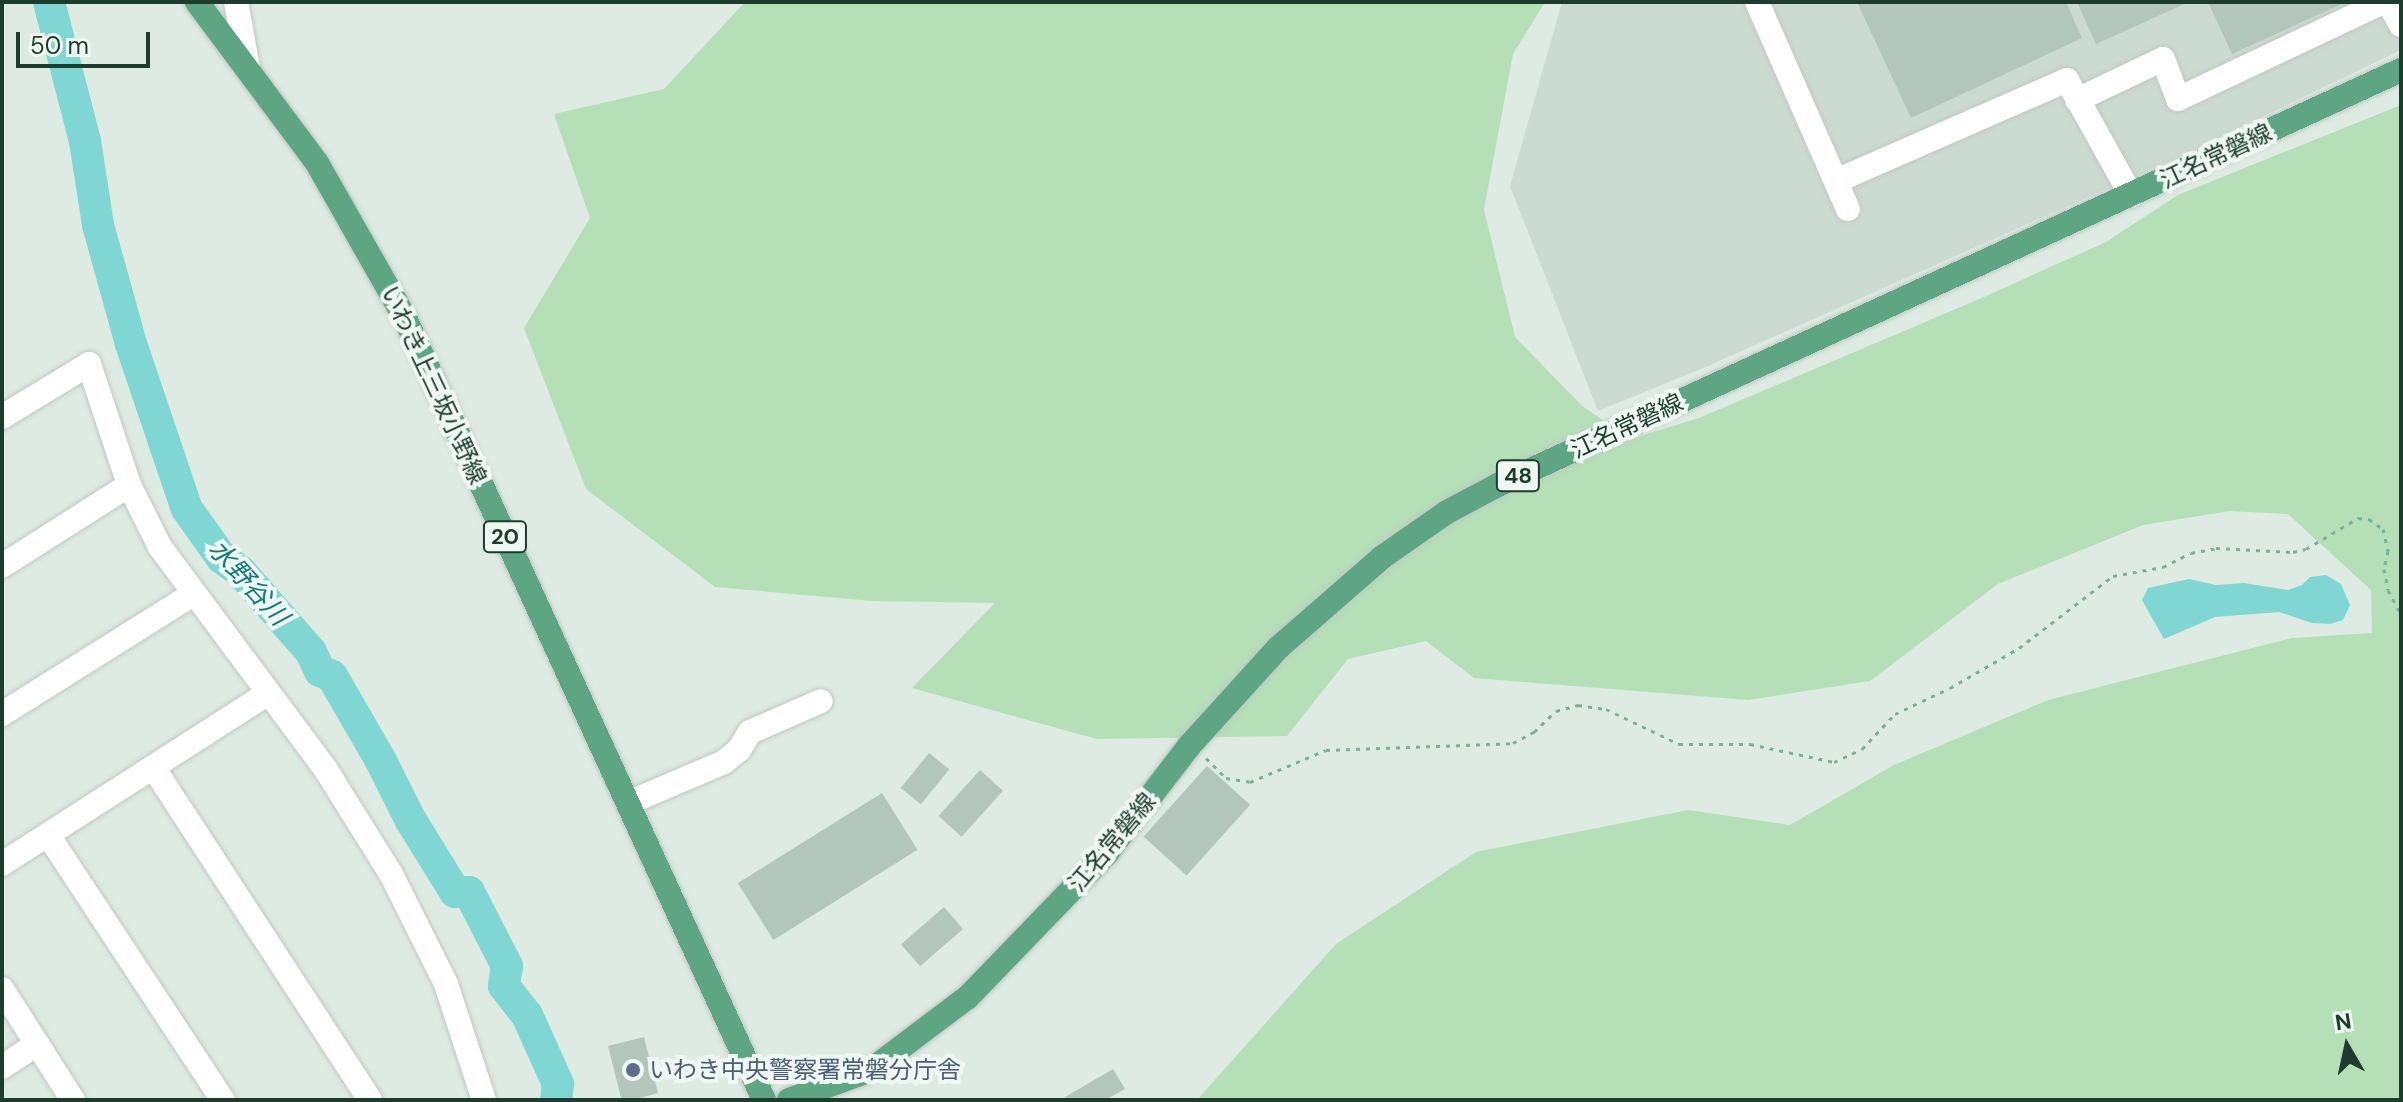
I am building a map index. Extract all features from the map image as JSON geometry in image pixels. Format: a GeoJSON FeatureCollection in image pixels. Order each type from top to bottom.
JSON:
{"type":"FeatureCollection","features":[{"type":"Feature","properties":{"kind":"main road","name":"いわき上三坂小野線"},"geometry":{"type":"LineString","coordinates":[[197,2],[317,163],[405,318],[764,1100]]}},
{"type":"Feature","properties":{"kind":"main road","name":"江名常磐線"},"geometry":{"type":"LineString","coordinates":[[789,1100],[871,1070],[968,997],[1107,853],[1190,745],[1278,648],[1381,558],[1447,512],[1498,485],[2401,70]]}},
{"type":"Feature","properties":{"kind":"street"},"geometry":{"type":"LineString","coordinates":[[236,2],[248,68]]}},
{"type":"Feature","properties":{"kind":"street"},"geometry":{"type":"LineString","coordinates":[[1757,2],[1848,209]]}},
{"type":"Feature","properties":{"kind":"street"},"geometry":{"type":"LineString","coordinates":[[2077,100],[2163,59],[2178,99],[2385,2],[2401,25]]}},
{"type":"Feature","properties":{"kind":"street"},"geometry":{"type":"LineString","coordinates":[[1836,181],[2067,80],[2131,195]]}},
{"type":"Feature","properties":{"kind":"street"},"geometry":{"type":"LineString","coordinates":[[2,417],[89,364],[129,485],[160,547],[326,770],[391,874],[446,984],[484,1100]]}},
{"type":"Feature","properties":{"kind":"street"},"geometry":{"type":"LineString","coordinates":[[2,566],[129,485]]}},
{"type":"Feature","properties":{"kind":"street"},"geometry":{"type":"LineString","coordinates":[[2,714],[193,594]]}},
{"type":"Feature","properties":{"kind":"street"},"geometry":{"type":"LineString","coordinates":[[2,864],[267,694]]}},
{"type":"Feature","properties":{"kind":"street"},"geometry":{"type":"LineString","coordinates":[[628,803],[724,762],[739,750],[750,732],[821,701]]}},
{"type":"Feature","properties":{"kind":"street"},"geometry":{"type":"LineString","coordinates":[[153,767],[370,1100]]}},
{"type":"Feature","properties":{"kind":"street"},"geometry":{"type":"LineString","coordinates":[[48,835],[223,1100]]}},
{"type":"Feature","properties":{"kind":"street"},"geometry":{"type":"LineString","coordinates":[[2,989],[73,1100]]}},
{"type":"Feature","properties":{"kind":"street"},"geometry":{"type":"LineString","coordinates":[[2,1067],[37,1044]]}},
{"type":"Feature","properties":{"kind":"path"},"geometry":{"type":"LineString","coordinates":[[1190,745],[1226,778],[1250,782],[1326,750],[1513,743],[1534,732],[1556,711],[1578,705],[1606,709],[1679,744],[1750,744],[1834,762],[1862,749],[1895,714],[1950,688],[2019,648],[2113,576],[2163,567],[2191,553],[2216,548],[2293,552],[2306,549],[2358,518],[2369,519],[2383,529],[2388,551],[2384,569],[2388,590],[2401,614]]}},
{"type":"Feature","properties":{"kind":"shaded area"},"geometry":{"type":"Polygon","coordinates":[[[1562,2],[2401,2],[2401,50],[2185,154],[1708,366],[1598,411],[1510,186],[1562,2]]]}},
{"type":"Feature","properties":{"kind":"green space"},"geometry":{"type":"Polygon","coordinates":[[[745,2],[1545,2],[1513,54],[1484,210],[1515,337],[1582,406],[1631,439],[1699,418],[1984,297],[2106,242],[2178,195],[2401,105],[2401,1100],[1197,1100],[1336,944],[1476,852],[1688,810],[1790,825],[1894,765],[2048,700],[2292,638],[2372,633],[2371,590],[2288,514],[2230,511],[2143,525],[1998,584],[1870,681],[1748,700],[1474,678],[1426,641],[1348,659],[1287,736],[1097,739],[912,688],[995,603],[873,601],[715,587],[586,489],[524,328],[590,218],[554,114],[664,89],[745,2]]]}},
{"type":"Feature","properties":{"kind":"water"},"geometry":{"type":"Polygon","coordinates":[[[2326,575],[2341,584],[2350,605],[2343,620],[2330,624],[2312,623],[2279,612],[2215,617],[2164,639],[2142,600],[2148,588],[2189,579],[2216,585],[2244,583],[2288,590],[2302,585],[2310,577],[2326,575]]]}},
{"type":"Feature","properties":{"kind":"building"},"geometry":{"type":"Polygon","coordinates":[[[1857,2],[2066,2],[2082,38],[1911,118],[1857,2]]]}},
{"type":"Feature","properties":{"kind":"building"},"geometry":{"type":"Polygon","coordinates":[[[2077,2],[2189,2],[2096,44],[2077,2]]]}},
{"type":"Feature","properties":{"kind":"building"},"geometry":{"type":"Polygon","coordinates":[[[2208,2],[2346,2],[2232,54],[2208,2]]]}},
{"type":"Feature","properties":{"kind":"building"},"geometry":{"type":"Polygon","coordinates":[[[929,753],[949,769],[921,804],[901,788],[929,753]]]}},
{"type":"Feature","properties":{"kind":"building"},"geometry":{"type":"Polygon","coordinates":[[[1207,766],[1250,805],[1187,875],[1143,837],[1207,766]]]}},
{"type":"Feature","properties":{"kind":"building"},"geometry":{"type":"Polygon","coordinates":[[[980,770],[1003,791],[962,837],[939,816],[980,770]]]}},
{"type":"Feature","properties":{"kind":"building"},"geometry":{"type":"Polygon","coordinates":[[[882,793],[918,850],[773,940],[738,883],[882,793]]]}},
{"type":"Feature","properties":{"kind":"building"},"geometry":{"type":"Polygon","coordinates":[[[944,907],[963,929],[920,966],[901,944],[944,907]]]}},
{"type":"Feature","properties":{"kind":"building","name":"いわき中央警察署常磐分庁舎"},"geometry":{"type":"Polygon","coordinates":[[[644,1037],[658,1093],[622,1100],[608,1046],[644,1037]]]}},
{"type":"Feature","properties":{"kind":"building"},"geometry":{"type":"Polygon","coordinates":[[[1113,1069],[1125,1089],[1105,1100],[1067,1100],[1065,1097],[1113,1069]]]}},
{"type":"Feature","properties":{"kind":"waterway","name":"水野谷川"},"geometry":{"type":"LineString","coordinates":[[49,2],[85,141],[98,225],[131,344],[187,509],[222,558],[241,572],[311,652],[320,671],[332,676],[410,819],[455,892],[469,892],[507,966],[504,986],[527,1015],[558,1084],[556,1100]]}},
{"type":"Feature","properties":{"kind":"place","name":"いわき中央警察署常磐分庁舎"},"geometry":{"type":"Point","coordinates":[633,1070]}}]}
